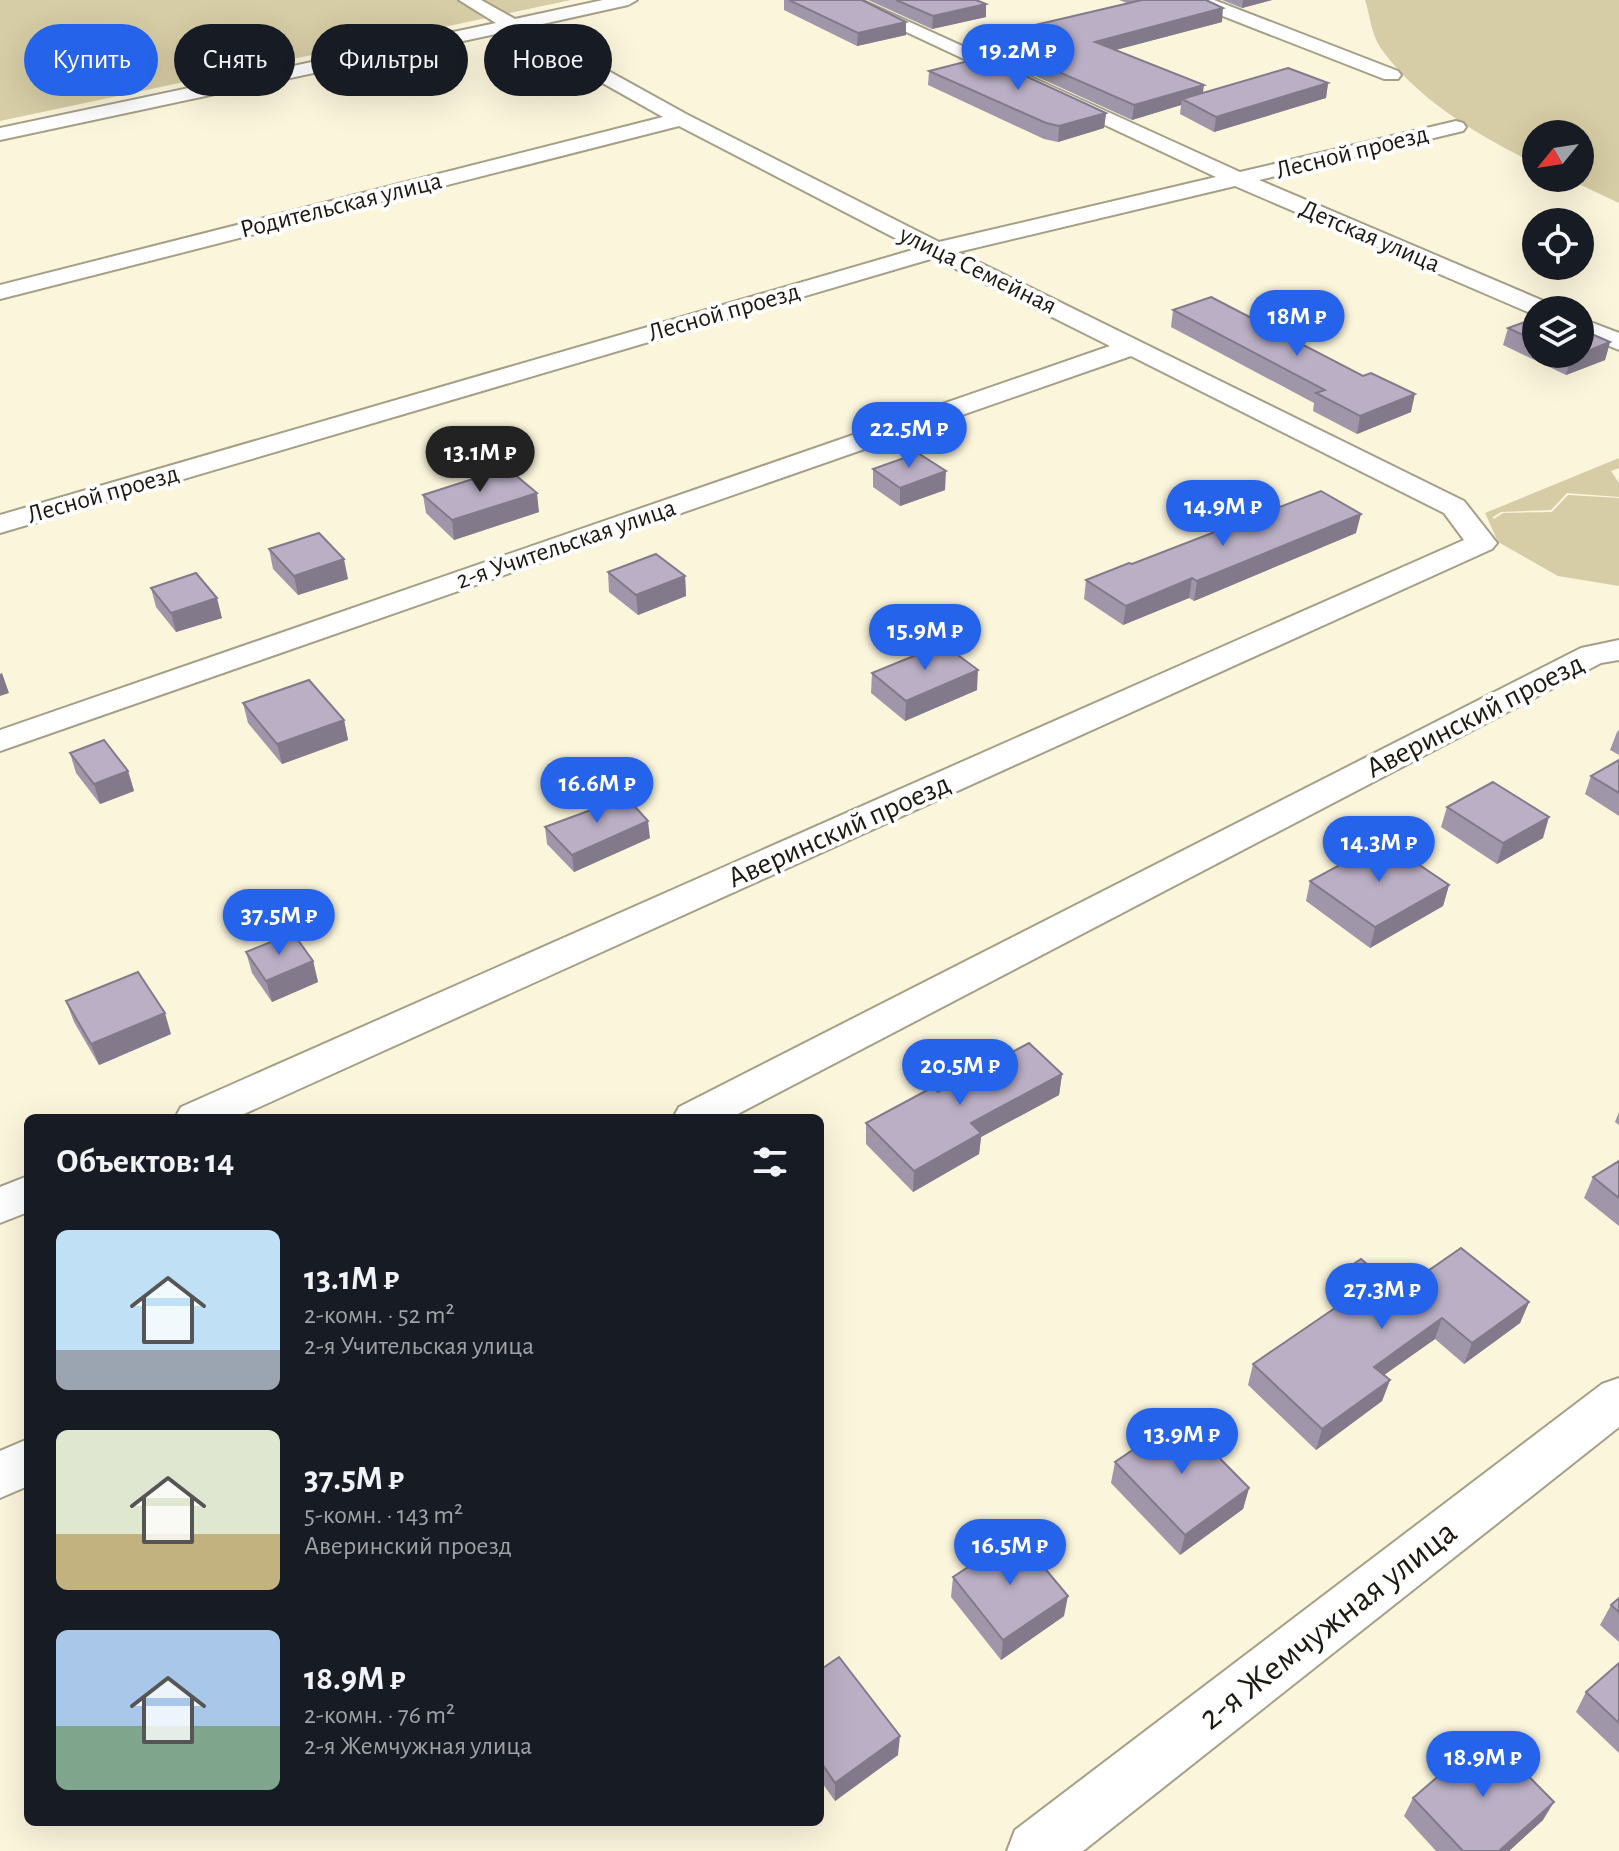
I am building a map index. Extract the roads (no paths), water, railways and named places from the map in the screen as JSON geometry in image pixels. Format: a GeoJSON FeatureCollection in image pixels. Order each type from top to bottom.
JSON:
{"type":"FeatureCollection","features":[{"type":"Feature","properties":{"kind":"street","name":"улица Семейная"},"geometry":{"type":"LineString","coordinates":[[468,0],[515,23],[681,119],[936,250],[1454,507],[1482,543]]}},
{"type":"Feature","properties":{"kind":"street"},"geometry":{"type":"LineString","coordinates":[[0,134],[628,0]]}},
{"type":"Feature","properties":{"kind":"street","name":"Детская улица"},"geometry":{"type":"LineString","coordinates":[[847,0],[1238,179],[1522,301]]}},
{"type":"Feature","properties":{"kind":"street"},"geometry":{"type":"LineString","coordinates":[[1198,0],[1391,75]]}},
{"type":"Feature","properties":{"kind":"street","name":"Родительская улица"},"geometry":{"type":"LineString","coordinates":[[0,292],[681,119]]}},
{"type":"Feature","properties":{"kind":"street","name":"Лесной проезд"},"geometry":{"type":"LineString","coordinates":[[0,524],[936,250],[1456,127]]}},
{"type":"Feature","properties":{"kind":"street"},"geometry":{"type":"LineString","coordinates":[[1594,331],[1619,342]]}},
{"type":"Feature","properties":{"kind":"street","name":"2-я Учительская улица"},"geometry":{"type":"LineString","coordinates":[[0,741],[1133,347]]}},
{"type":"Feature","properties":{"kind":"street","name":"Аверинский проезд"},"geometry":{"type":"LineString","coordinates":[[205,1114],[1482,543]]}},
{"type":"Feature","properties":{"kind":"street","name":"Аверинский проезд"},"geometry":{"type":"LineString","coordinates":[[702,1114],[1592,655],[1619,650]]}},
{"type":"Feature","properties":{"kind":"street"},"geometry":{"type":"LineString","coordinates":[[0,1206],[24,1195]]}},
{"type":"Feature","properties":{"kind":"street","name":"2-я Жемчужная улица"},"geometry":{"type":"LineString","coordinates":[[1036,1851],[1619,1399]]}},
{"type":"Feature","properties":{"kind":"street"},"geometry":{"type":"LineString","coordinates":[[0,1476],[24,1463]]}}]}
